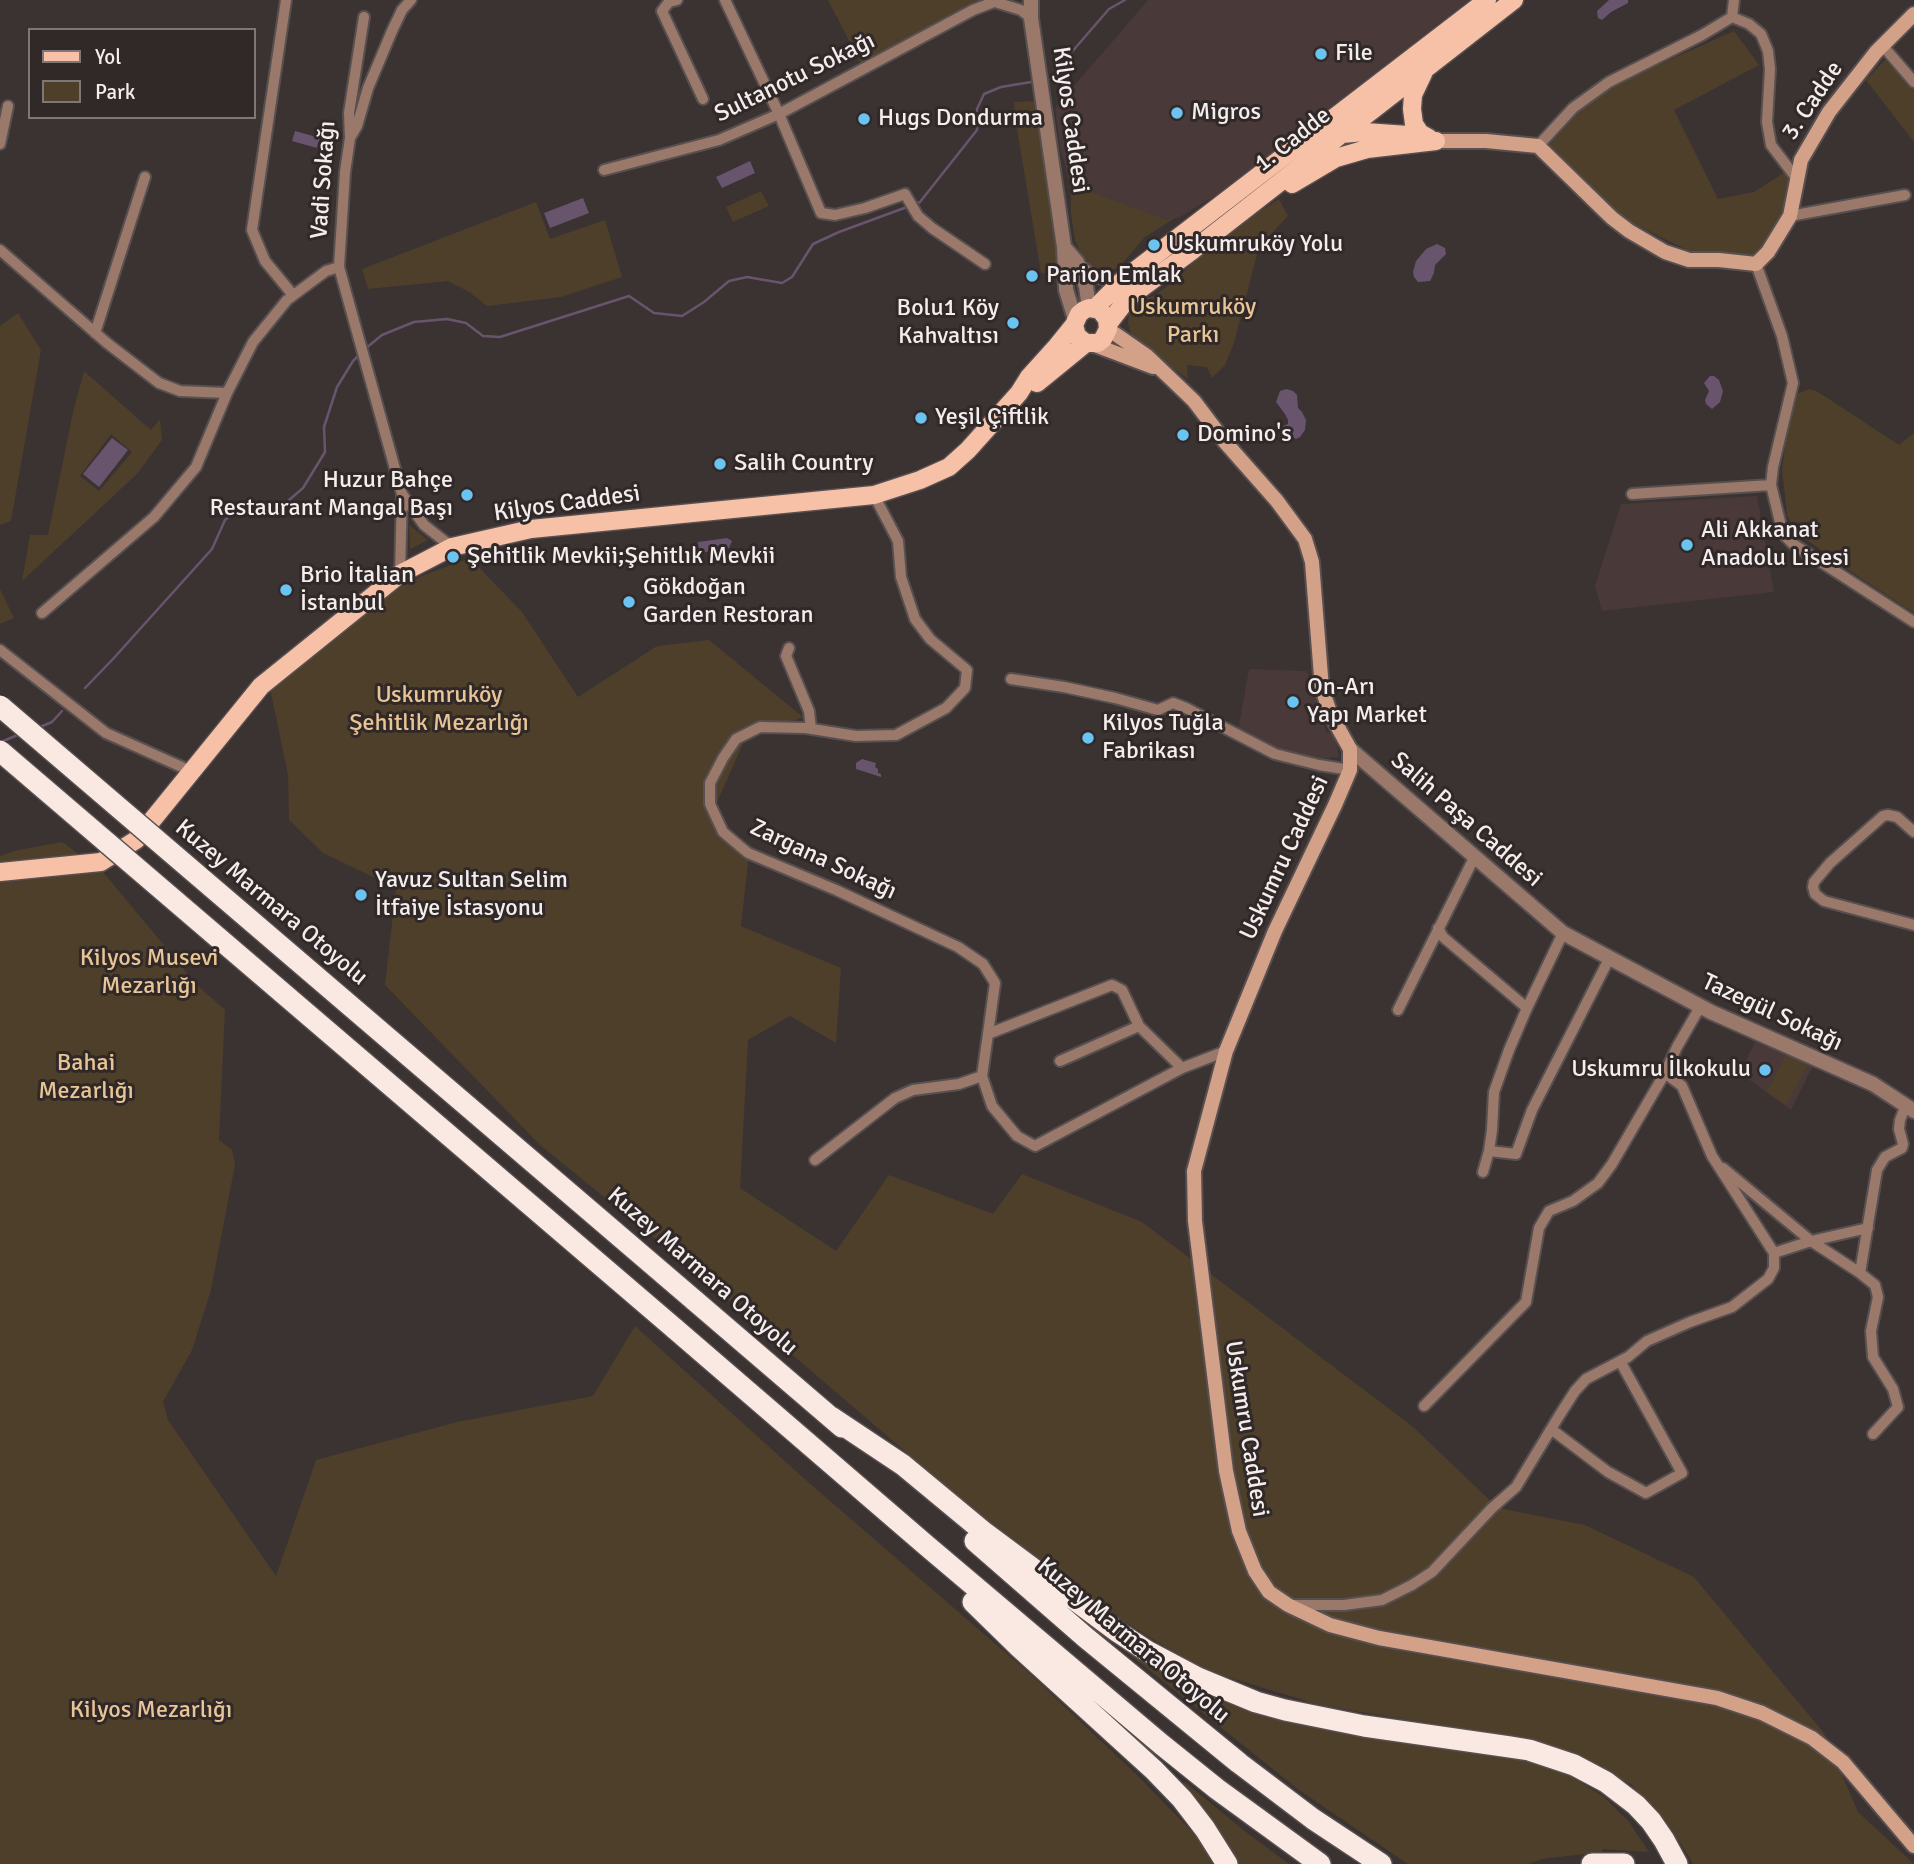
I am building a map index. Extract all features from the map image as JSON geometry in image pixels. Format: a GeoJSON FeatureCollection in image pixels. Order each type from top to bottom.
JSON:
{"type":"FeatureCollection","features":[{"type":"Feature","properties":{"kind":"highway","name":"Kuzey Marmara Otoyolu"},"geometry":{"type":"LineString","coordinates":[[0,706],[1085,1637],[1191,1725],[1313,1819],[1381,1864]]}},
{"type":"Feature","properties":{"kind":"highway"},"geometry":{"type":"LineString","coordinates":[[0,751],[1170,1751],[1270,1830],[1320,1864]]}},
{"type":"Feature","properties":{"kind":"highway"},"geometry":{"type":"LineString","coordinates":[[831,1418],[903,1465],[985,1533],[1099,1619],[1181,1670],[1234,1693],[1285,1710],[1354,1724],[1510,1746],[1574,1765],[1606,1782],[1636,1805],[1664,1840],[1677,1864]]}},
{"type":"Feature","properties":{"kind":"highway"},"geometry":{"type":"LineString","coordinates":[[927,1546],[978,1607],[1127,1744],[1182,1799],[1227,1864]]}},
{"type":"Feature","properties":{"kind":"highway"},"geometry":{"type":"LineString","coordinates":[[1592,1864],[1624,1864]]}},
{"type":"Feature","properties":{"kind":"main road","name":"1. Cadde"},"geometry":{"type":"LineString","coordinates":[[1019,393],[1029,377],[1083,315],[1123,280],[1487,0]]}},
{"type":"Feature","properties":{"kind":"main road","name":"1. Cadde"},"geometry":{"type":"LineString","coordinates":[[1108,327],[1128,298],[1514,0]]}},
{"type":"Feature","properties":{"kind":"main road","name":"3. Cadde"},"geometry":{"type":"LineString","coordinates":[[1756,264],[1769,251],[1790,216],[1801,160],[1829,112],[1882,45],[1914,14]]}},
{"type":"Feature","properties":{"kind":"main road"},"geometry":{"type":"LineString","coordinates":[[1428,67],[1413,95],[1412,109],[1414,124],[1420,133],[1436,141]]}},
{"type":"Feature","properties":{"kind":"main road"},"geometry":{"type":"LineString","coordinates":[[1308,139],[1365,132],[1411,135],[1436,141]]}},
{"type":"Feature","properties":{"kind":"main road"},"geometry":{"type":"LineString","coordinates":[[1251,204],[1291,185],[1336,158],[1367,149],[1436,141],[1486,141],[1538,146],[1612,218],[1665,252],[1689,260],[1756,264]]}},
{"type":"Feature","properties":{"kind":"main road"},"geometry":{"type":"LineString","coordinates":[[1122,306],[1120,323],[1133,347]]}},
{"type":"Feature","properties":{"kind":"main road"},"geometry":{"type":"LineString","coordinates":[[1019,393],[1037,383],[1089,344],[1103,339],[1108,327],[1105,315],[1100,310],[1083,315],[1076,336],[1089,344],[1158,368]]}},
{"type":"Feature","properties":{"kind":"main road","name":"Salih Paşa Caddesi"},"geometry":{"type":"LineString","coordinates":[[1108,327],[1147,356],[1194,401],[1305,539],[1312,562],[1322,689],[1331,715],[1350,749]]}},
{"type":"Feature","properties":{"kind":"main road","name":"Kilyos Caddesi"},"geometry":{"type":"LineString","coordinates":[[0,872],[101,862],[136,840],[261,686],[400,574],[452,548],[531,529],[874,495],[949,467],[968,450],[1019,393]]}},
{"type":"Feature","properties":{"kind":"main road","name":"Uskumru Caddesi"},"geometry":{"type":"LineString","coordinates":[[1350,749],[1350,770],[1266,952],[1226,1051],[1194,1171],[1195,1221],[1226,1471],[1239,1531],[1255,1571],[1269,1592],[1288,1605],[1330,1625],[1379,1638],[1717,1698],[1762,1713],[1812,1738],[1843,1762],[1914,1846]]}},
{"type":"Feature","properties":{"kind":"street"},"geometry":{"type":"LineString","coordinates":[[286,0],[252,230],[265,261],[293,295]]}},
{"type":"Feature","properties":{"kind":"street"},"geometry":{"type":"LineString","coordinates":[[350,138],[392,32],[402,10],[411,0]]}},
{"type":"Feature","properties":{"kind":"street"},"geometry":{"type":"LineString","coordinates":[[677,0],[669,2],[662,10],[703,99]]}},
{"type":"Feature","properties":{"kind":"street"},"geometry":{"type":"LineString","coordinates":[[725,0],[779,114],[821,213],[835,215],[905,194],[915,211],[932,228],[985,264]]}},
{"type":"Feature","properties":{"kind":"street","name":"Kilyos Caddesi"},"geometry":{"type":"LineString","coordinates":[[1031,0],[1031,18],[1064,247],[1066,290],[1083,315]]}},
{"type":"Feature","properties":{"kind":"street"},"geometry":{"type":"LineString","coordinates":[[1732,17],[1734,0]]}},
{"type":"Feature","properties":{"kind":"street","name":"Sultanotu Sokağı"},"geometry":{"type":"LineString","coordinates":[[604,170],[719,140],[779,114],[973,10],[997,1],[1021,10],[1031,18]]}},
{"type":"Feature","properties":{"kind":"street","name":"Vadi Sokağı"},"geometry":{"type":"LineString","coordinates":[[364,17],[349,113],[350,138],[345,173],[340,267],[401,494]]}},
{"type":"Feature","properties":{"kind":"street"},"geometry":{"type":"LineString","coordinates":[[1538,146],[1573,108],[1609,82],[1732,17],[1749,24],[1761,34],[1768,51],[1770,69],[1767,122],[1771,145],[1797,179]]}},
{"type":"Feature","properties":{"kind":"street"},"geometry":{"type":"LineString","coordinates":[[1882,45],[1914,82]]}},
{"type":"Feature","properties":{"kind":"street"},"geometry":{"type":"LineString","coordinates":[[0,144],[8,106]]}},
{"type":"Feature","properties":{"kind":"street"},"geometry":{"type":"LineString","coordinates":[[95,333],[145,177]]}},
{"type":"Feature","properties":{"kind":"street"},"geometry":{"type":"LineString","coordinates":[[1790,216],[1905,195]]}},
{"type":"Feature","properties":{"kind":"street"},"geometry":{"type":"LineString","coordinates":[[1064,247],[1095,277],[1123,280]]}},
{"type":"Feature","properties":{"kind":"street"},"geometry":{"type":"LineString","coordinates":[[0,250],[95,333],[159,383],[180,391],[228,393]]}},
{"type":"Feature","properties":{"kind":"street"},"geometry":{"type":"LineString","coordinates":[[1077,262],[1086,286],[1083,315]]}},
{"type":"Feature","properties":{"kind":"street"},"geometry":{"type":"LineString","coordinates":[[1756,264],[1782,336],[1793,383],[1770,485],[1783,534],[1793,544],[1914,622]]}},
{"type":"Feature","properties":{"kind":"street"},"geometry":{"type":"LineString","coordinates":[[42,614],[154,517],[196,467],[253,342],[287,300],[326,271],[340,267]]}},
{"type":"Feature","properties":{"kind":"street"},"geometry":{"type":"LineString","coordinates":[[1632,494],[1770,485]]}},
{"type":"Feature","properties":{"kind":"street"},"geometry":{"type":"LineString","coordinates":[[401,494],[425,525],[452,548]]}},
{"type":"Feature","properties":{"kind":"street"},"geometry":{"type":"LineString","coordinates":[[400,574],[401,494]]}},
{"type":"Feature","properties":{"kind":"street","name":"Zargana Sokağı"},"geometry":{"type":"LineString","coordinates":[[874,495],[898,541],[901,576],[915,620],[930,639],[967,670],[965,688],[946,708],[896,735],[856,736],[811,729],[760,727],[736,739],[710,783],[710,804],[723,832],[748,853],[836,890],[951,944],[983,964],[995,983],[982,1076]]}},
{"type":"Feature","properties":{"kind":"street"},"geometry":{"type":"LineString","coordinates":[[789,648],[786,656],[809,711],[811,729]]}},
{"type":"Feature","properties":{"kind":"street"},"geometry":{"type":"LineString","coordinates":[[0,650],[106,733],[193,772]]}},
{"type":"Feature","properties":{"kind":"street"},"geometry":{"type":"LineString","coordinates":[[1011,679],[1115,698],[1158,710],[1173,703],[1275,754],[1350,770]]}},
{"type":"Feature","properties":{"kind":"street","name":"Salih Paşa Caddesi"},"geometry":{"type":"LineString","coordinates":[[1350,749],[1563,933],[1609,958]]}},
{"type":"Feature","properties":{"kind":"street"},"geometry":{"type":"LineString","coordinates":[[1914,832],[1897,817],[1883,816],[1830,863],[1814,882],[1814,887],[1815,894],[1824,901],[1914,925]]}},
{"type":"Feature","properties":{"kind":"street"},"geometry":{"type":"LineString","coordinates":[[1398,1010],[1474,858]]}},
{"type":"Feature","properties":{"kind":"street"},"geometry":{"type":"LineString","coordinates":[[1438,928],[1443,937],[1527,1008]]}},
{"type":"Feature","properties":{"kind":"street"},"geometry":{"type":"LineString","coordinates":[[1483,1172],[1489,1151],[1494,1092],[1508,1050],[1563,933]]}},
{"type":"Feature","properties":{"kind":"street"},"geometry":{"type":"LineString","coordinates":[[1489,1151],[1516,1154],[1532,1110],[1609,958]]}},
{"type":"Feature","properties":{"kind":"street","name":"Tazegül Sokağı"},"geometry":{"type":"LineString","coordinates":[[1609,958],[1700,1007],[1873,1084],[1910,1108]]}},
{"type":"Feature","properties":{"kind":"street"},"geometry":{"type":"LineString","coordinates":[[988,1034],[1112,985],[1122,990],[1139,1026],[1182,1068]]}},
{"type":"Feature","properties":{"kind":"street"},"geometry":{"type":"LineString","coordinates":[[1424,1406],[1526,1302],[1539,1227],[1549,1211],[1573,1201],[1598,1183],[1612,1164],[1700,1007]]}},
{"type":"Feature","properties":{"kind":"street"},"geometry":{"type":"LineString","coordinates":[[1060,1061],[1139,1026]]}},
{"type":"Feature","properties":{"kind":"street"},"geometry":{"type":"LineString","coordinates":[[815,1160],[895,1098],[913,1090],[959,1084],[982,1076],[992,1107],[1017,1136],[1035,1146],[1182,1068],[1226,1051]]}},
{"type":"Feature","properties":{"kind":"street"},"geometry":{"type":"LineString","coordinates":[[1288,1605],[1344,1605],[1382,1600],[1432,1572],[1492,1508],[1516,1487],[1575,1391],[1586,1379],[1628,1357],[1647,1340],[1732,1307],[1768,1279],[1774,1268],[1774,1253],[1716,1162],[1682,1086],[1665,1073]]}},
{"type":"Feature","properties":{"kind":"street"},"geometry":{"type":"LineString","coordinates":[[1860,1273],[1877,1170],[1885,1157],[1902,1148],[1900,1120],[1910,1108]]}},
{"type":"Feature","properties":{"kind":"street"},"geometry":{"type":"LineString","coordinates":[[1716,1162],[1811,1241],[1875,1284],[1878,1297],[1871,1331],[1873,1357],[1893,1390],[1898,1407],[1872,1434]]}},
{"type":"Feature","properties":{"kind":"street"},"geometry":{"type":"LineString","coordinates":[[1774,1253],[1868,1228]]}},
{"type":"Feature","properties":{"kind":"street"},"geometry":{"type":"LineString","coordinates":[[1551,1429],[1608,1472],[1646,1493],[1682,1473],[1620,1361]]}},
{"type":"Feature","properties":{"kind":"shaded area"},"geometry":{"type":"Polygon","coordinates":[[[1148,0],[1469,0],[1218,194],[1178,218],[1168,219],[1089,191],[1073,172],[1067,172],[1060,148],[1055,108],[1148,0]]]}},
{"type":"Feature","properties":{"kind":"shaded area"},"geometry":{"type":"Polygon","coordinates":[[[1609,0],[1628,0],[1628,3],[1602,20],[1598,18],[1597,11],[1609,0]]]}},
{"type":"Feature","properties":{"kind":"shaded area"},"geometry":{"type":"Polygon","coordinates":[[[295,131],[320,138],[317,148],[292,141],[295,131]]]}},
{"type":"Feature","properties":{"kind":"shaded area"},"geometry":{"type":"Polygon","coordinates":[[[750,161],[755,173],[722,188],[716,177],[750,161]]]}},
{"type":"Feature","properties":{"kind":"shaded area"},"geometry":{"type":"Polygon","coordinates":[[[583,198],[589,213],[550,228],[544,213],[583,198]]]}},
{"type":"Feature","properties":{"kind":"shaded area"},"geometry":{"type":"Polygon","coordinates":[[[1437,244],[1445,248],[1446,254],[1435,265],[1430,281],[1418,282],[1413,272],[1416,261],[1426,249],[1437,244]]]}},
{"type":"Feature","properties":{"kind":"shaded area"},"geometry":{"type":"Polygon","coordinates":[[[1710,376],[1719,380],[1723,391],[1720,402],[1712,409],[1705,400],[1709,391],[1704,383],[1710,376]]]}},
{"type":"Feature","properties":{"kind":"shaded area"},"geometry":{"type":"Polygon","coordinates":[[[1286,389],[1297,395],[1298,408],[1306,420],[1305,430],[1296,439],[1290,435],[1286,438],[1280,432],[1281,427],[1288,424],[1288,420],[1276,402],[1280,391],[1286,389]]]}},
{"type":"Feature","properties":{"kind":"shaded area"},"geometry":{"type":"Polygon","coordinates":[[[112,438],[128,450],[99,487],[83,474],[112,438]]]}},
{"type":"Feature","properties":{"kind":"shaded area","name":"Ali Akkanat Anadolu Lisesi"},"geometry":{"type":"Polygon","coordinates":[[[1757,496],[1774,592],[1602,611],[1595,586],[1621,504],[1757,496]]]}},
{"type":"Feature","properties":{"kind":"shaded area"},"geometry":{"type":"Polygon","coordinates":[[[727,538],[732,541],[729,548],[699,553],[698,542],[727,538]]]}},
{"type":"Feature","properties":{"kind":"shaded area"},"geometry":{"type":"Polygon","coordinates":[[[1249,669],[1307,671],[1326,732],[1332,734],[1336,741],[1339,757],[1319,759],[1276,748],[1238,731],[1249,669]]]}},
{"type":"Feature","properties":{"kind":"shaded area"},"geometry":{"type":"Polygon","coordinates":[[[862,759],[876,763],[875,767],[881,777],[856,769],[856,763],[862,759]]]}},
{"type":"Feature","properties":{"kind":"shaded area"},"geometry":{"type":"Polygon","coordinates":[[[1755,1042],[1813,1066],[1791,1110],[1740,1073],[1755,1042]]]}},
{"type":"Feature","properties":{"kind":"green space"},"geometry":{"type":"Polygon","coordinates":[[[828,0],[984,1],[969,6],[861,64],[828,0]]]}},
{"type":"Feature","properties":{"kind":"green space"},"geometry":{"type":"Polygon","coordinates":[[[1734,31],[1759,65],[1674,110],[1718,199],[1754,192],[1785,172],[1790,182],[1785,217],[1758,255],[1697,255],[1618,216],[1547,147],[1577,112],[1611,86],[1734,31]]]}},
{"type":"Feature","properties":{"kind":"green space"},"geometry":{"type":"Polygon","coordinates":[[[1885,60],[1914,90],[1914,142],[1866,80],[1885,60]]]}},
{"type":"Feature","properties":{"kind":"green space"},"geometry":{"type":"Polygon","coordinates":[[[1039,101],[1046,173],[1062,273],[1041,273],[1016,123],[1014,102],[1039,101]]]}},
{"type":"Feature","properties":{"kind":"green space"},"geometry":{"type":"Polygon","coordinates":[[[1067,172],[1073,172],[1089,191],[1167,219],[1175,218],[1145,237],[1119,267],[1112,270],[1095,268],[1082,256],[1075,240],[1067,172]]]}},
{"type":"Feature","properties":{"kind":"green space"},"geometry":{"type":"Polygon","coordinates":[[[761,191],[769,206],[733,222],[726,207],[761,191]]]}},
{"type":"Feature","properties":{"kind":"green space","name":"Uskumruköy Parkı"},"geometry":{"type":"Polygon","coordinates":[[[1279,199],[1288,216],[1259,247],[1234,343],[1225,365],[1212,378],[1207,367],[1187,365],[1188,379],[1138,343],[1131,334],[1128,324],[1133,305],[1140,299],[1154,296],[1189,267],[1197,255],[1279,199]]]}},
{"type":"Feature","properties":{"kind":"green space"},"geometry":{"type":"Polygon","coordinates":[[[536,202],[550,239],[605,220],[622,277],[561,297],[487,306],[448,281],[368,289],[362,269],[536,202]]]}},
{"type":"Feature","properties":{"kind":"green space"},"geometry":{"type":"Polygon","coordinates":[[[18,313],[41,350],[11,521],[0,525],[0,326],[18,313]]]}},
{"type":"Feature","properties":{"kind":"green space"},"geometry":{"type":"Polygon","coordinates":[[[84,371],[151,430],[160,419],[162,440],[137,474],[22,581],[30,535],[48,535],[84,371]],[[111,434],[80,476],[99,491],[132,452],[111,434]]]}},
{"type":"Feature","properties":{"kind":"green space"},"geometry":{"type":"Polygon","coordinates":[[[1809,389],[1826,397],[1899,445],[1914,433],[1914,613],[1804,538],[1793,527],[1787,515],[1782,469],[1786,440],[1797,394],[1809,389]]]}},
{"type":"Feature","properties":{"kind":"green space"},"geometry":{"type":"Polygon","coordinates":[[[409,525],[428,540],[410,549],[409,525]]]}},
{"type":"Feature","properties":{"kind":"green space","name":"Uskumruköy Şehitlik Mezarlığı"},"geometry":{"type":"Polygon","coordinates":[[[470,558],[522,612],[578,697],[657,646],[709,640],[803,717],[745,739],[711,816],[749,854],[741,926],[841,968],[836,1043],[790,1016],[748,1040],[740,1188],[836,1251],[889,1175],[993,1214],[1022,1174],[1142,1222],[1412,1426],[1498,1508],[1585,1525],[1694,1577],[1824,1733],[1858,1812],[1914,1864],[1693,1864],[1681,1844],[1631,1784],[1555,1748],[1486,1733],[1320,1705],[1201,1669],[1095,1603],[970,1507],[684,1262],[540,1145],[385,985],[396,888],[323,853],[289,820],[288,775],[270,688],[389,593],[424,575],[470,558]]]}},
{"type":"Feature","properties":{"kind":"green space"},"geometry":{"type":"Polygon","coordinates":[[[0,589],[14,618],[0,624],[0,589]]]}},
{"type":"Feature","properties":{"kind":"green space"},"geometry":{"type":"Polygon","coordinates":[[[62,842],[103,872],[198,986],[225,1010],[219,1140],[232,1150],[235,1165],[211,1290],[192,1350],[163,1402],[168,1420],[276,1576],[316,1460],[457,1422],[593,1396],[635,1326],[807,1481],[1029,1673],[1136,1774],[1201,1841],[1212,1864],[0,1864],[0,856],[62,842]]]}},
{"type":"Feature","properties":{"kind":"green space"},"geometry":{"type":"Polygon","coordinates":[[[1786,1055],[1808,1065],[1786,1105],[1767,1092],[1786,1055]]]}},
{"type":"Feature","properties":{"kind":"green space"},"geometry":{"type":"Polygon","coordinates":[[[1103,1633],[1188,1680],[1521,1757],[1567,1774],[1604,1797],[1630,1823],[1649,1852],[1603,1849],[1602,1852],[1542,1859],[1528,1864],[1408,1864],[1299,1790],[1103,1633]]]}},
{"type":"Feature","properties":{"kind":"green space"},"geometry":{"type":"Polygon","coordinates":[[[1185,1782],[1289,1864],[1238,1864],[1218,1829],[1182,1786],[1185,1782]]]}},
{"type":"Feature","properties":{"kind":"waterway"},"geometry":{"type":"LineString","coordinates":[[1050,79],[1056,76],[1064,61],[1109,9],[1125,0]]}},
{"type":"Feature","properties":{"kind":"waterway"},"geometry":{"type":"LineString","coordinates":[[913,205],[920,202],[977,130],[977,109],[984,94],[1001,87],[1031,82]]}},
{"type":"Feature","properties":{"kind":"waterway"},"geometry":{"type":"LineString","coordinates":[[365,349],[382,335],[414,322],[447,319],[466,323],[483,336],[500,337],[629,296],[654,313],[682,316],[729,281],[747,277],[782,283],[792,277],[813,244],[907,207]]}},
{"type":"Feature","properties":{"kind":"waterway"},"geometry":{"type":"LineString","coordinates":[[85,688],[212,549],[225,520],[237,509],[281,507],[303,488],[325,452],[324,427],[337,387],[360,354]]}},
{"type":"Feature","properties":{"kind":"waterway"},"geometry":{"type":"LineString","coordinates":[[40,727],[52,722],[62,711]]}},
{"type":"Feature","properties":{"kind":"waterway"},"geometry":{"type":"LineString","coordinates":[[1,742],[20,734]]}},
{"type":"Feature","properties":{"kind":"place","name":"File"},"geometry":{"type":"Point","coordinates":[1321,54]}},
{"type":"Feature","properties":{"kind":"place","name":"Migros"},"geometry":{"type":"Point","coordinates":[1177,113]}},
{"type":"Feature","properties":{"kind":"place","name":"Hugs Dondurma"},"geometry":{"type":"Point","coordinates":[864,119]}},
{"type":"Feature","properties":{"kind":"place","name":"Uskumruköy Yolu"},"geometry":{"type":"Point","coordinates":[1154,245]}},
{"type":"Feature","properties":{"kind":"place","name":"Parion Emlak"},"geometry":{"type":"Point","coordinates":[1032,276]}},
{"type":"Feature","properties":{"kind":"place","name":"Bolu1 Köy Kahvaltısı"},"geometry":{"type":"Point","coordinates":[1013,323]}},
{"type":"Feature","properties":{"kind":"place","name":"Yeşil Çiftlik"},"geometry":{"type":"Point","coordinates":[921,418]}},
{"type":"Feature","properties":{"kind":"place","name":"Domino's"},"geometry":{"type":"Point","coordinates":[1183,435]}},
{"type":"Feature","properties":{"kind":"place","name":"Salih Country"},"geometry":{"type":"Point","coordinates":[720,464]}},
{"type":"Feature","properties":{"kind":"place","name":"Huzur Bahçe Restaurant Mangal Başı"},"geometry":{"type":"Point","coordinates":[467,495]}},
{"type":"Feature","properties":{"kind":"place","name":"Ali Akkanat Anadolu Lisesi"},"geometry":{"type":"Point","coordinates":[1687,545]}},
{"type":"Feature","properties":{"kind":"place","name":"Şehitlik Mevkii;Şehitlık Mevkii"},"geometry":{"type":"Point","coordinates":[453,557]}},
{"type":"Feature","properties":{"kind":"place","name":"Brio İtalian İstanbul"},"geometry":{"type":"Point","coordinates":[286,590]}},
{"type":"Feature","properties":{"kind":"place","name":"Gökdoğan Garden Restoran"},"geometry":{"type":"Point","coordinates":[629,602]}},
{"type":"Feature","properties":{"kind":"place","name":"On-Arı Yapı Market"},"geometry":{"type":"Point","coordinates":[1293,702]}},
{"type":"Feature","properties":{"kind":"place","name":"Kilyos Tuğla Fabrikası"},"geometry":{"type":"Point","coordinates":[1088,738]}},
{"type":"Feature","properties":{"kind":"place","name":"Yavuz Sultan Selim İtfaiye İstasyonu"},"geometry":{"type":"Point","coordinates":[361,895]}},
{"type":"Feature","properties":{"kind":"place","name":"Uskumru İlkokulu"},"geometry":{"type":"Point","coordinates":[1765,1070]}},
{"type":"Feature","properties":{"kind":"park label","name":"Kilyos Musevi Mezarlığı"},"geometry":{"type":"Point","coordinates":[149,973]}},
{"type":"Feature","properties":{"kind":"park label","name":"Bahai Mezarlığı"},"geometry":{"type":"Point","coordinates":[86,1078]}},
{"type":"Feature","properties":{"kind":"park label","name":"Kilyos Mezarlığı"},"geometry":{"type":"Point","coordinates":[151,1711]}}]}
